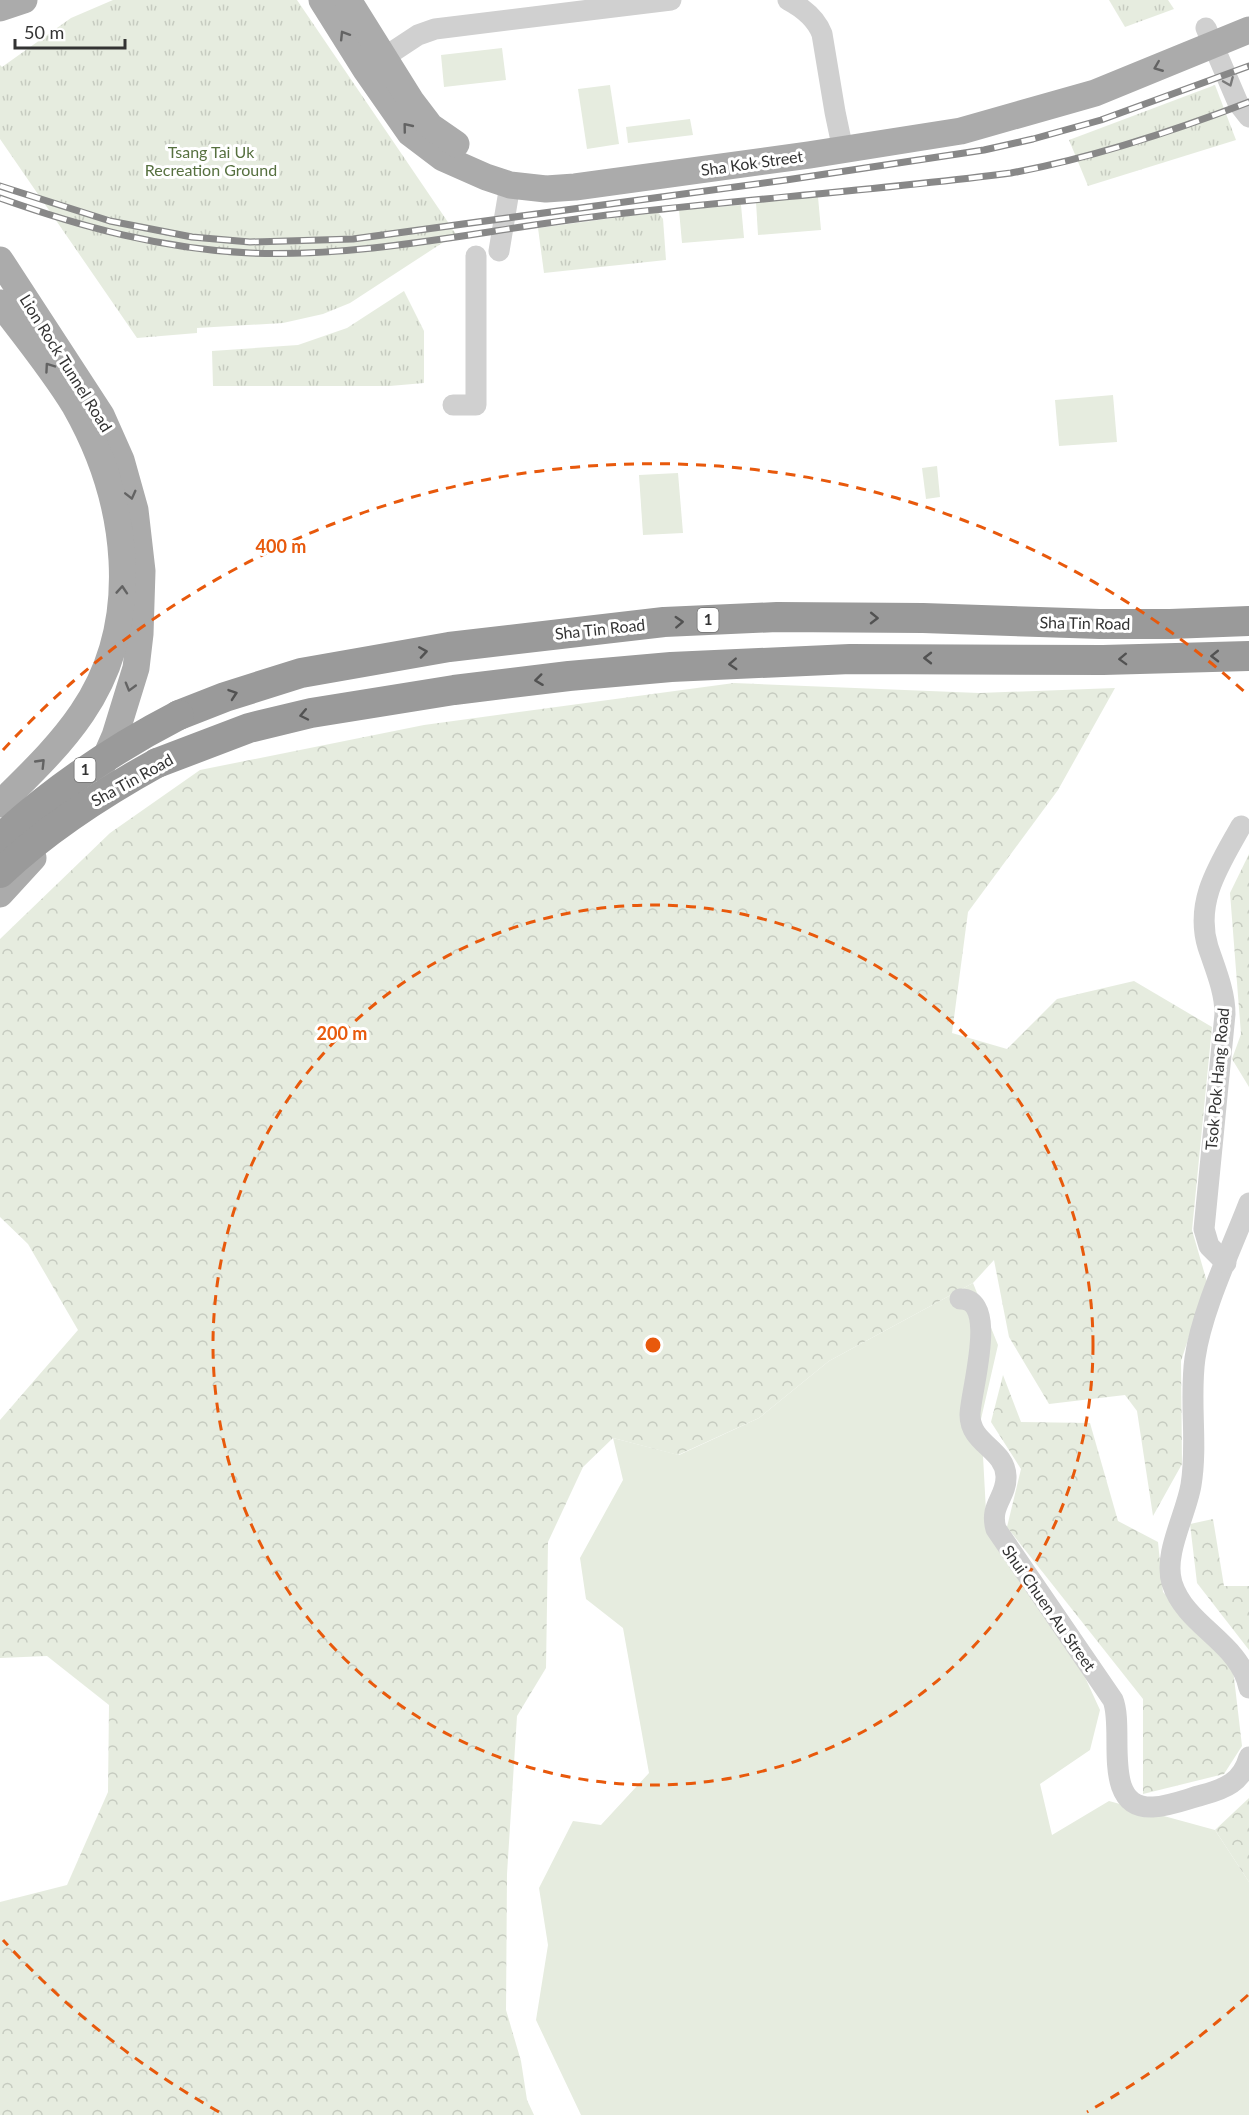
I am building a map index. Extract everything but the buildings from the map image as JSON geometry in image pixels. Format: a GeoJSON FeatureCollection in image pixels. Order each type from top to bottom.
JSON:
{"type":"FeatureCollection","features":[{"type":"Feature","properties":{"kind":"highway","name":"Sha Tin Road"},"geometry":{"type":"LineString","coordinates":[[0,839],[31,811],[81,773],[134,739],[179,716],[225,697],[300,672],[449,647],[664,622],[777,617],[1100,624],[1249,621]]}},
{"type":"Feature","properties":{"kind":"highway","name":"Sha Tin Road"},"geometry":{"type":"LineString","coordinates":[[0,873],[72,815],[157,763],[249,728],[311,713],[454,690],[569,676],[671,667],[850,659],[1103,660],[1249,656]]}},
{"type":"Feature","properties":{"kind":"main road"},"geometry":{"type":"LineString","coordinates":[[0,8],[24,0]]}},
{"type":"Feature","properties":{"kind":"main road","name":"Sha Kok Street"},"geometry":{"type":"LineString","coordinates":[[322,0],[375,64],[411,101],[430,126],[453,143],[496,162],[546,170],[962,131],[1095,93],[1209,37],[1249,11]]}},
{"type":"Feature","properties":{"kind":"main road","name":"Sha Kok Street"},"geometry":{"type":"LineString","coordinates":[[348,0],[375,64],[410,133],[443,158],[510,185],[546,189],[574,188],[841,142]]}},
{"type":"Feature","properties":{"kind":"main road","name":"Sha Kok Street"},"geometry":{"type":"LineString","coordinates":[[1209,37],[1249,30]]}},
{"type":"Feature","properties":{"kind":"main road","name":"Lion Rock Tunnel Road"},"geometry":{"type":"LineString","coordinates":[[0,260],[89,394],[113,439],[135,510],[142,571],[140,634],[136,668],[115,736],[98,775],[47,843],[0,894]]}},
{"type":"Feature","properties":{"kind":"main road","name":"Lion Rock Tunnel Road"},"geometry":{"type":"LineString","coordinates":[[0,303],[59,382],[90,435],[112,493],[120,530],[123,563],[121,607],[117,628],[107,664],[93,694],[55,748],[0,804]]}},
{"type":"Feature","properties":{"kind":"street"},"geometry":{"type":"LineString","coordinates":[[375,64],[418,35],[435,30],[671,0]]}},
{"type":"Feature","properties":{"kind":"street"},"geometry":{"type":"LineString","coordinates":[[788,0],[809,14],[822,34],[841,142]]}},
{"type":"Feature","properties":{"kind":"street"},"geometry":{"type":"LineString","coordinates":[[1209,37],[1238,103],[1249,117]]}},
{"type":"Feature","properties":{"kind":"street"},"geometry":{"type":"LineString","coordinates":[[499,250],[510,185]]}},
{"type":"Feature","properties":{"kind":"street"},"geometry":{"type":"LineString","coordinates":[[453,405],[477,405],[476,256]]}},
{"type":"Feature","properties":{"kind":"street","name":"Tsok Pok Hang Road"},"geometry":{"type":"LineString","coordinates":[[1226,1263],[1209,1246],[1204,1229],[1225,1008],[1203,920],[1205,902],[1211,883],[1241,826]]}},
{"type":"Feature","properties":{"kind":"street"},"geometry":{"type":"LineString","coordinates":[[1249,1203],[1204,1318],[1195,1354],[1192,1382],[1194,1468],[1189,1496],[1172,1551],[1170,1569],[1175,1590],[1184,1607],[1234,1657],[1243,1670],[1249,1688]]}},
{"type":"Feature","properties":{"kind":"street","name":"Shui Chuen Au Street"},"geometry":{"type":"LineString","coordinates":[[960,1299],[974,1303],[981,1321],[981,1340],[970,1408],[972,1428],[980,1440],[999,1456],[1005,1469],[1005,1487],[993,1514],[996,1529],[1113,1700],[1118,1716],[1118,1773],[1124,1791],[1132,1801],[1143,1806],[1167,1805],[1234,1783],[1242,1774],[1249,1757]]}},
{"type":"Feature","properties":{"kind":"green space","name":"Tsang Tai Uk Recreation Ground"},"geometry":{"type":"Polygon","coordinates":[[[113,0],[297,0],[456,234],[350,303],[323,314],[283,323],[197,328],[197,333],[137,338],[0,139],[0,65],[2,67],[71,18],[113,0]]]}},
{"type":"Feature","properties":{"kind":"green space"},"geometry":{"type":"Polygon","coordinates":[[[1109,0],[1168,0],[1174,9],[1125,27],[1109,0]]]}},
{"type":"Feature","properties":{"kind":"green space"},"geometry":{"type":"Polygon","coordinates":[[[502,48],[506,80],[444,87],[441,55],[502,48]]]}},
{"type":"Feature","properties":{"kind":"green space"},"geometry":{"type":"Polygon","coordinates":[[[610,85],[619,144],[587,149],[578,89],[610,85]]]}},
{"type":"Feature","properties":{"kind":"green space"},"geometry":{"type":"Polygon","coordinates":[[[1215,85],[1236,140],[1088,186],[1069,140],[1215,85]]]}},
{"type":"Feature","properties":{"kind":"green space"},"geometry":{"type":"Polygon","coordinates":[[[690,119],[693,135],[628,143],[626,127],[690,119]]]}},
{"type":"Feature","properties":{"kind":"green space"},"geometry":{"type":"Polygon","coordinates":[[[818,197],[821,230],[758,235],[756,202],[818,197]]]}},
{"type":"Feature","properties":{"kind":"green space"},"geometry":{"type":"Polygon","coordinates":[[[741,205],[744,238],[682,243],[679,210],[741,205]]]}},
{"type":"Feature","properties":{"kind":"green space"},"geometry":{"type":"Polygon","coordinates":[[[658,212],[663,219],[666,260],[544,273],[538,228],[658,212]]]}},
{"type":"Feature","properties":{"kind":"green space"},"geometry":{"type":"Polygon","coordinates":[[[404,291],[424,331],[424,383],[390,386],[213,386],[212,351],[298,345],[347,328],[404,291]]]}},
{"type":"Feature","properties":{"kind":"green space"},"geometry":{"type":"Polygon","coordinates":[[[1113,395],[1117,442],[1059,446],[1055,400],[1113,395]]]}},
{"type":"Feature","properties":{"kind":"green space"},"geometry":{"type":"Polygon","coordinates":[[[937,466],[940,497],[926,499],[922,468],[937,466]]]}},
{"type":"Feature","properties":{"kind":"green space"},"geometry":{"type":"Polygon","coordinates":[[[678,473],[683,533],[643,535],[639,475],[678,473]]]}},
{"type":"Feature","properties":{"kind":"green space"},"geometry":{"type":"Polygon","coordinates":[[[734,683],[979,693],[1115,688],[1058,790],[968,912],[952,1033],[1007,1049],[1057,999],[1134,981],[1212,1027],[1192,1230],[1207,1282],[1181,1361],[1182,1464],[1153,1516],[1137,1411],[1125,1395],[1049,1404],[1009,1337],[994,1260],[973,1283],[829,1361],[759,1418],[678,1455],[613,1438],[583,1467],[548,1542],[546,1668],[517,1716],[507,1874],[506,2010],[521,2061],[527,2100],[534,2115],[0,2115],[0,1902],[67,1885],[108,1792],[109,1705],[47,1656],[0,1658],[0,1420],[78,1330],[28,1244],[0,1217],[0,939],[110,833],[200,770],[424,725],[734,683]]]}},
{"type":"Feature","properties":{"kind":"green space"},"geometry":{"type":"Polygon","coordinates":[[[1249,854],[1249,1087],[1232,1059],[1241,1034],[1230,893],[1249,854]]]}},
{"type":"Feature","properties":{"kind":"green space"},"geometry":{"type":"Polygon","coordinates":[[[973,1283],[998,1345],[981,1419],[987,1530],[1062,1627],[1100,1710],[1090,1750],[1040,1784],[1052,1835],[1109,1801],[1215,1830],[1249,1882],[1249,2115],[581,2115],[536,2020],[548,1945],[539,1888],[573,1821],[601,1825],[649,1773],[623,1628],[586,1599],[580,1558],[623,1480],[613,1438],[679,1455],[759,1418],[829,1361],[973,1283]]]}},
{"type":"Feature","properties":{"kind":"green space"},"geometry":{"type":"Polygon","coordinates":[[[1003,1375],[1021,1422],[1090,1423],[1118,1521],[1158,1542],[1163,1592],[1233,1669],[1242,1746],[1224,1774],[1143,1794],[1143,1699],[1007,1527],[1021,1469],[991,1422],[1003,1375]]]}},
{"type":"Feature","properties":{"kind":"green space"},"geometry":{"type":"Polygon","coordinates":[[[1213,1519],[1224,1586],[1249,1586],[1249,1650],[1197,1583],[1190,1524],[1213,1519]]]}},
{"type":"Feature","properties":{"kind":"green space"},"geometry":{"type":"Polygon","coordinates":[[[1249,1798],[1249,1882],[1215,1830],[1249,1798]]]}},
{"type":"Feature","properties":{"kind":"railway"},"geometry":{"type":"LineString","coordinates":[[0,186],[110,221],[192,237],[250,242],[353,239],[786,180],[984,150],[1101,120],[1249,66]]}},
{"type":"Feature","properties":{"kind":"railway"},"geometry":{"type":"LineString","coordinates":[[0,198],[92,227],[186,247],[250,253],[342,251],[617,214],[1011,173],[1072,160],[1132,143],[1249,102]]}}]}
